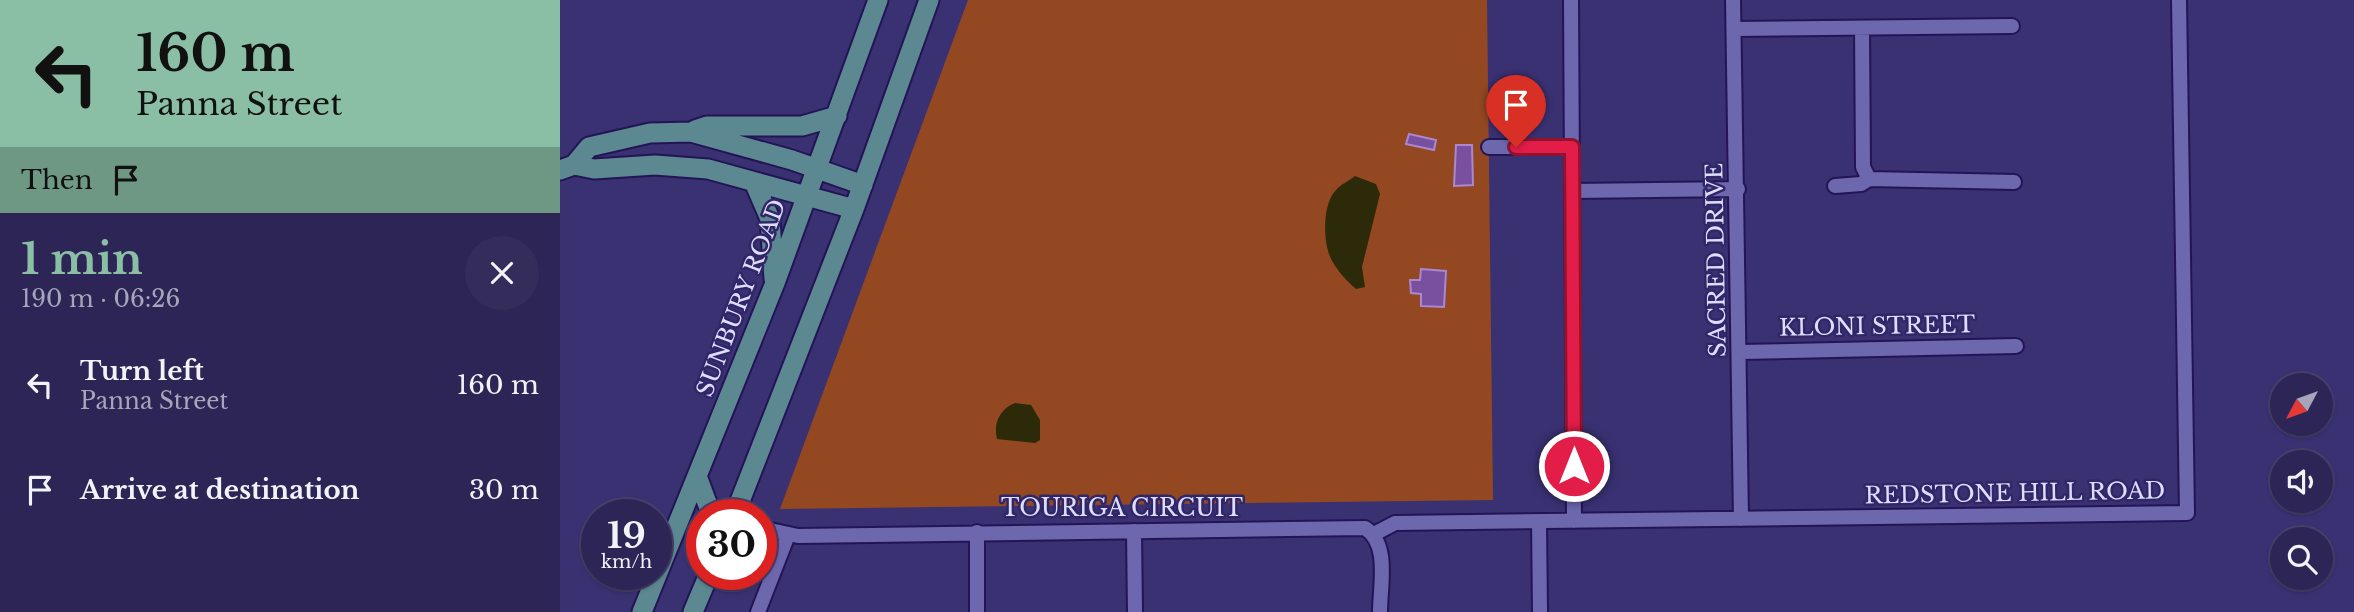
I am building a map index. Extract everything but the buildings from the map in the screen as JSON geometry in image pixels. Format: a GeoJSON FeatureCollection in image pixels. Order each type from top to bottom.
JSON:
{"type":"FeatureCollection","features":[{"type":"Feature","properties":{"kind":"main road","name":"SUNBURY ROAD"},"geometry":{"type":"LineString","coordinates":[[642,612],[775,283],[878,0]]}},
{"type":"Feature","properties":{"kind":"main road"},"geometry":{"type":"LineString","coordinates":[[741,499],[854,209],[929,0]]}},
{"type":"Feature","properties":{"kind":"main road"},"geometry":{"type":"LineString","coordinates":[[691,132],[707,126],[802,126],[837,116]]}},
{"type":"Feature","properties":{"kind":"main road"},"geometry":{"type":"LineString","coordinates":[[567,167],[589,147],[650,133],[691,132],[816,168],[863,185]]}},
{"type":"Feature","properties":{"kind":"main road"},"geometry":{"type":"LineString","coordinates":[[567,167],[594,169],[655,165],[708,169],[854,209]]}},
{"type":"Feature","properties":{"kind":"main road"},"geometry":{"type":"LineString","coordinates":[[754,182],[770,219],[775,283]]}},
{"type":"Feature","properties":{"kind":"main road"},"geometry":{"type":"LineString","coordinates":[[697,476],[706,499]]}},
{"type":"Feature","properties":{"kind":"main road"},"geometry":{"type":"LineString","coordinates":[[693,612],[702,590]]}},
{"type":"Feature","properties":{"kind":"street"},"geometry":{"type":"LineString","coordinates":[[1571,0],[1574,521]]}},
{"type":"Feature","properties":{"kind":"street","name":"SACRED DRIVE"},"geometry":{"type":"LineString","coordinates":[[1733,0],[1741,519]]}},
{"type":"Feature","properties":{"kind":"street","name":"REDSTONE HILL ROAD"},"geometry":{"type":"LineString","coordinates":[[1374,534],[1395,523],[2187,513],[2179,0]]}},
{"type":"Feature","properties":{"kind":"street"},"geometry":{"type":"LineString","coordinates":[[1734,29],[2012,26]]}},
{"type":"Feature","properties":{"kind":"street"},"geometry":{"type":"LineString","coordinates":[[1862,28],[1863,167],[1868,179]]}},
{"type":"Feature","properties":{"kind":"street"},"geometry":{"type":"LineString","coordinates":[[1489,147],[1572,147]]}},
{"type":"Feature","properties":{"kind":"street"},"geometry":{"type":"LineString","coordinates":[[1835,187],[1861,184],[1868,179],[2014,181]]}},
{"type":"Feature","properties":{"kind":"street"},"geometry":{"type":"LineString","coordinates":[[1573,191],[1738,189]]}},
{"type":"Feature","properties":{"kind":"street","name":"KLONI STREET"},"geometry":{"type":"LineString","coordinates":[[1740,352],[2016,346]]}},
{"type":"Feature","properties":{"kind":"street"},"geometry":{"type":"LineString","coordinates":[[1539,521],[1540,612]]}},
{"type":"Feature","properties":{"kind":"street","name":"TOURIGA CIRCUIT"},"geometry":{"type":"LineString","coordinates":[[777,532],[788,535],[1365,528],[1374,534]]}},
{"type":"Feature","properties":{"kind":"street"},"geometry":{"type":"LineString","coordinates":[[1134,531],[1135,612]]}},
{"type":"Feature","properties":{"kind":"street"},"geometry":{"type":"LineString","coordinates":[[977,532],[977,612]]}},
{"type":"Feature","properties":{"kind":"street"},"geometry":{"type":"LineString","coordinates":[[1374,534],[1380,545],[1380,612]]}},
{"type":"Feature","properties":{"kind":"street"},"geometry":{"type":"LineString","coordinates":[[758,612],[788,535]]}},
{"type":"Feature","properties":{"kind":"shaded area"},"geometry":{"type":"Polygon","coordinates":[[[968,0],[1487,0],[1493,500],[780,509],[968,0]]]}},
{"type":"Feature","properties":{"kind":"shaded area"},"geometry":{"type":"Polygon","coordinates":[[[1355,176],[1376,184],[1380,194],[1362,267],[1365,287],[1356,289],[1331,259],[1325,230],[1326,211],[1332,196],[1340,186],[1355,176]]]}},
{"type":"Feature","properties":{"kind":"shaded area"},"geometry":{"type":"Polygon","coordinates":[[[1015,403],[1031,405],[1040,420],[1040,440],[1035,443],[997,439],[999,417],[1015,403]]]}},
{"type":"Feature","properties":{"kind":"route"},"geometry":{"type":"LineString","coordinates":[[1516,147],[1572,147],[1574,466]]}}]}
